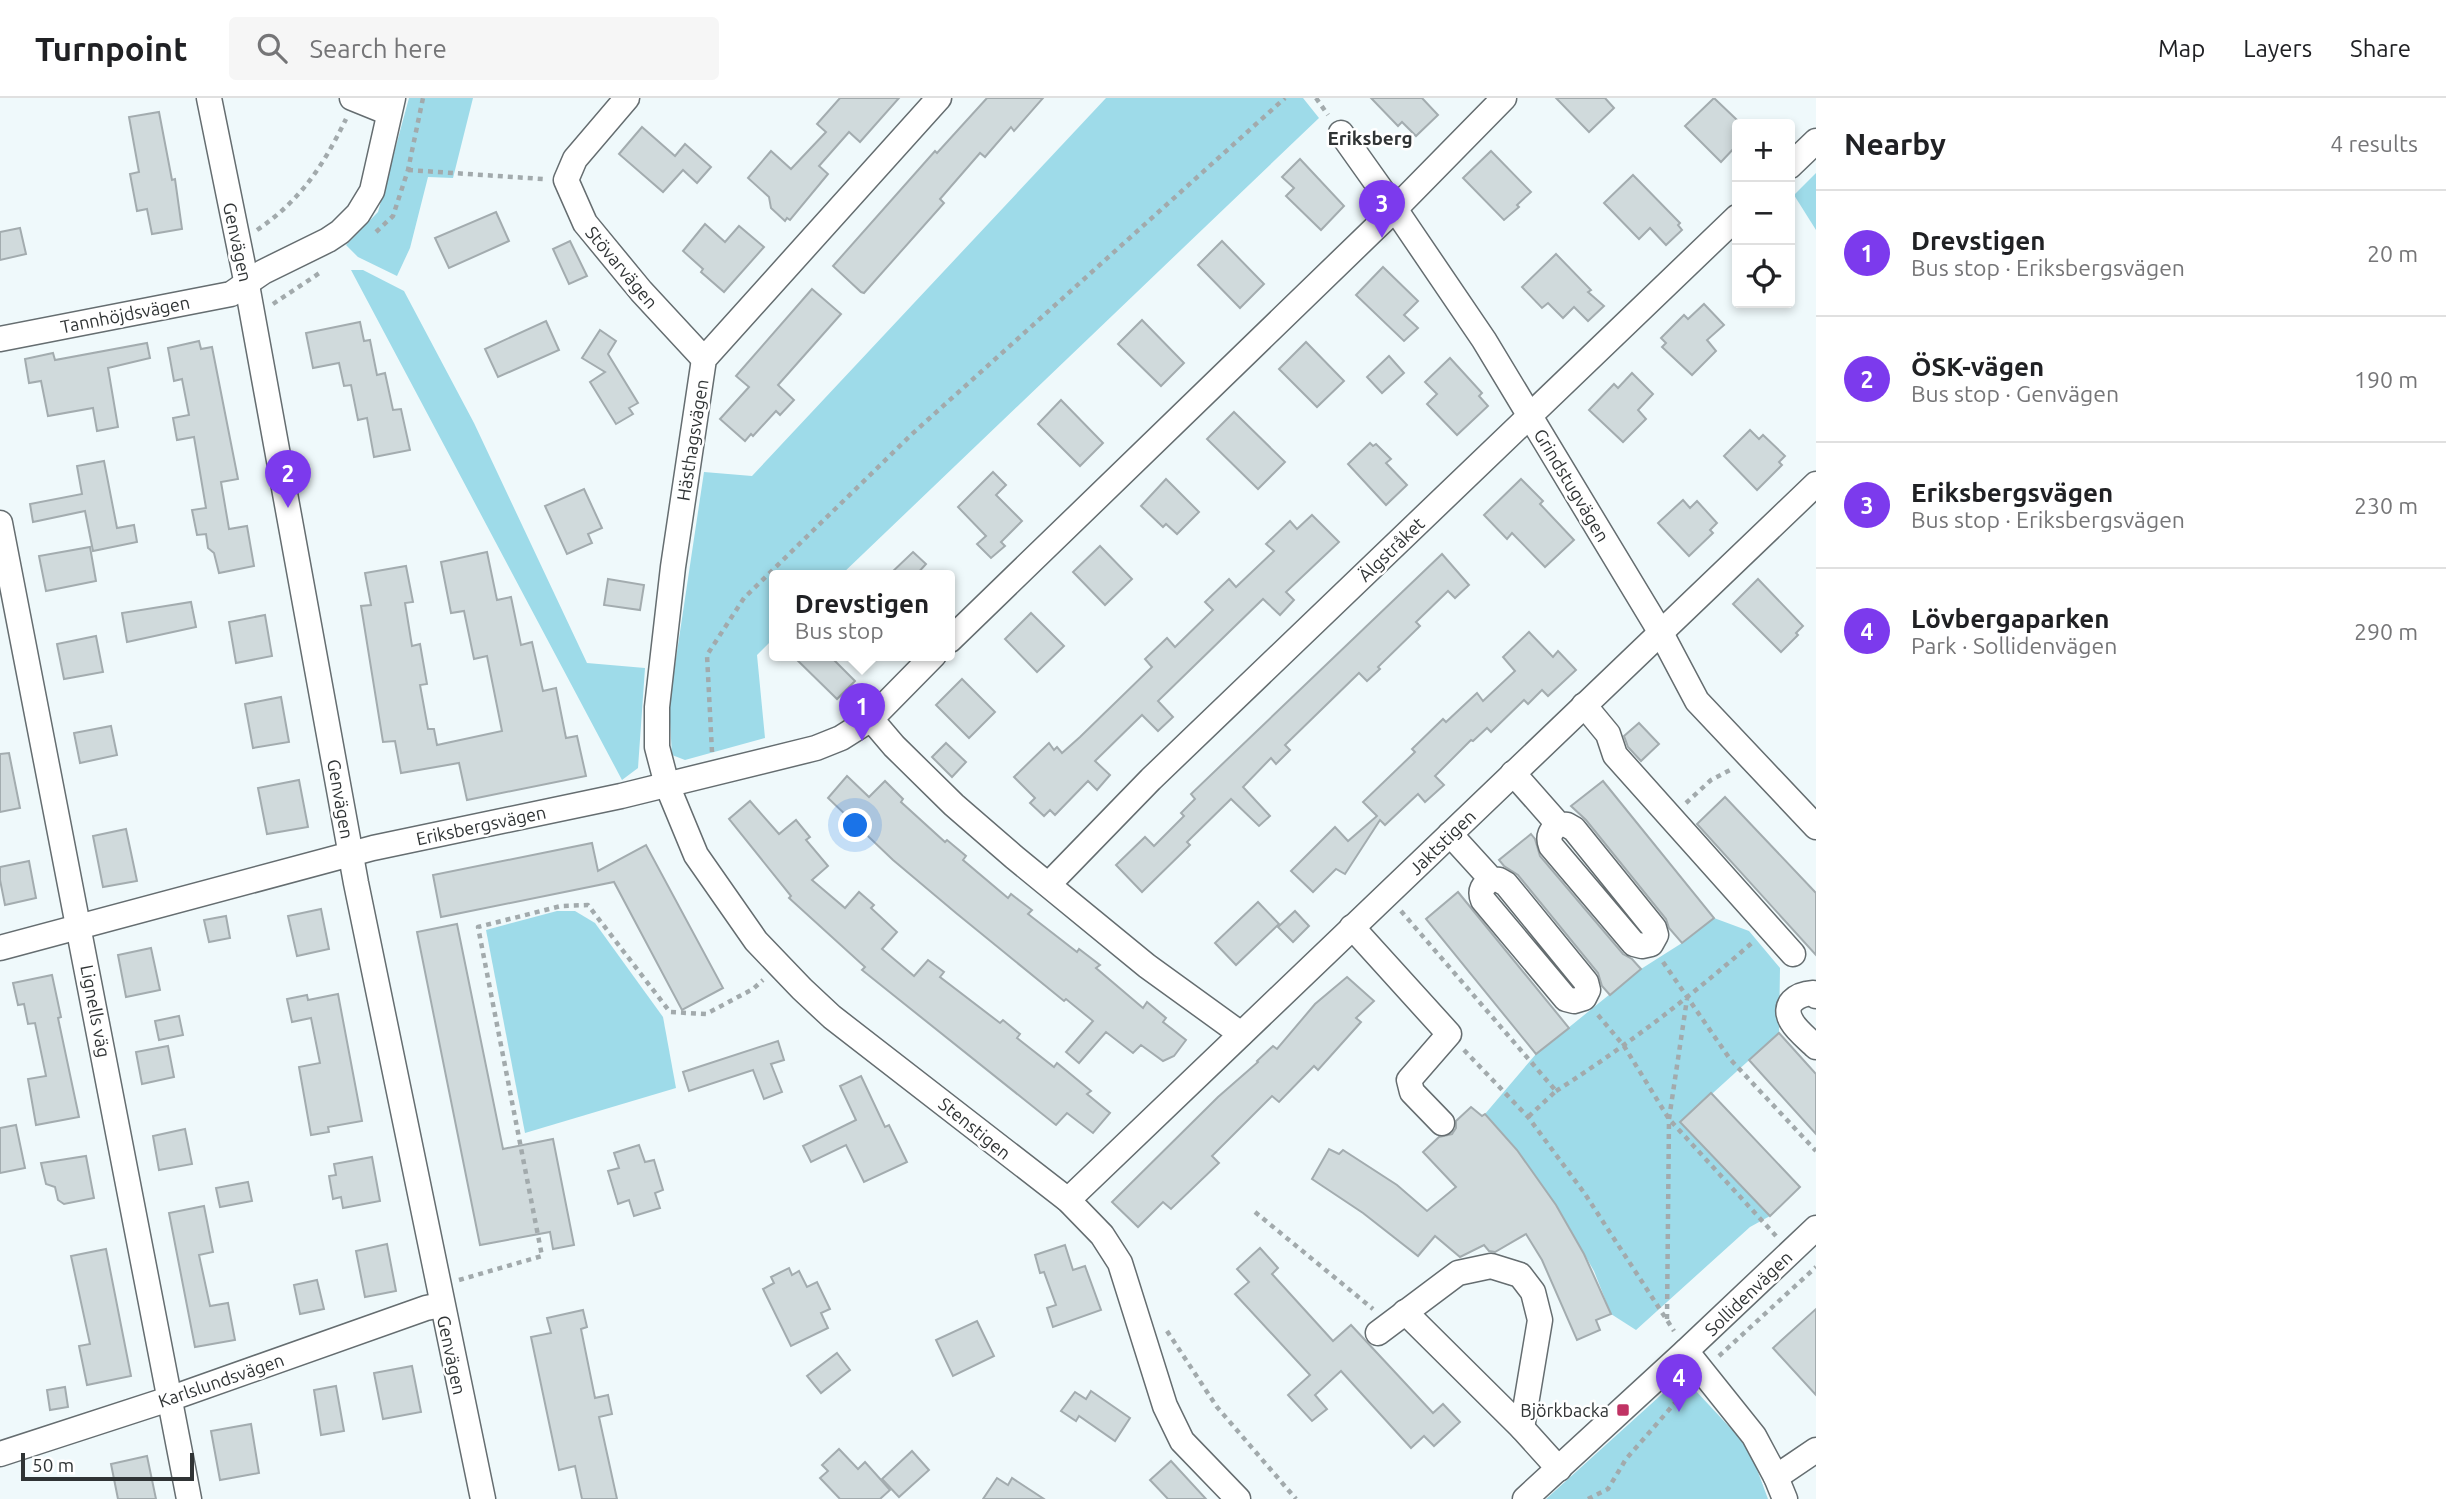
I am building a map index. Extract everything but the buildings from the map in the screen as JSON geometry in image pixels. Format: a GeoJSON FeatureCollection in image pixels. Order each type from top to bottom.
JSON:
{"type":"FeatureCollection","features":[{"type":"Feature","properties":{"kind":"street","name":"Genvägen"},"geometry":{"type":"LineString","coordinates":[[209,98],[247,285],[351,853],[441,1304],[483,1499]]}},
{"type":"Feature","properties":{"kind":"street"},"geometry":{"type":"LineString","coordinates":[[566,180],[575,159],[627,98]]}},
{"type":"Feature","properties":{"kind":"street","name":"Hästhagsvägen"},"geometry":{"type":"LineString","coordinates":[[667,785],[657,747],[657,707],[673,567],[704,359],[939,98]]}},
{"type":"Feature","properties":{"kind":"street"},"geometry":{"type":"LineString","coordinates":[[955,635],[1395,209],[1504,98]]}},
{"type":"Feature","properties":{"kind":"street","name":"Tannhöjdsvägen"},"geometry":{"type":"LineString","coordinates":[[0,338],[231,294],[263,272],[328,240],[358,214],[372,191],[375,103]]}},
{"type":"Feature","properties":{"kind":"street","name":"Grindstugvägen"},"geometry":{"type":"LineString","coordinates":[[1340,133],[1484,340],[1661,633],[1697,701],[1816,827]]}},
{"type":"Feature","properties":{"kind":"street"},"geometry":{"type":"LineString","coordinates":[[1795,161],[1816,141]]}},
{"type":"Feature","properties":{"kind":"street","name":"Stövarvägen"},"geometry":{"type":"LineString","coordinates":[[566,180],[585,223],[641,291],[704,359]]}},
{"type":"Feature","properties":{"kind":"street","name":"Älgstråket"},"geometry":{"type":"LineString","coordinates":[[1049,884],[1151,779],[1732,221]]}},
{"type":"Feature","properties":{"kind":"street","name":"Jaktstigen"},"geometry":{"type":"LineString","coordinates":[[1068,1200],[1816,484]]}},
{"type":"Feature","properties":{"kind":"street","name":"Lignells väg"},"geometry":{"type":"LineString","coordinates":[[0,523],[189,1499]]}},
{"type":"Feature","properties":{"kind":"street","name":"Eriksbergsvägen"},"geometry":{"type":"LineString","coordinates":[[0,948],[351,853],[667,785],[816,748],[841,738],[872,719],[928,661]]}},
{"type":"Feature","properties":{"kind":"street"},"geometry":{"type":"LineString","coordinates":[[1584,705],[1608,734],[1615,755],[1793,954]]}},
{"type":"Feature","properties":{"kind":"street"},"geometry":{"type":"LineString","coordinates":[[872,719],[894,746],[954,805],[1147,966],[1241,1034]]}},
{"type":"Feature","properties":{"kind":"street"},"geometry":{"type":"LineString","coordinates":[[1513,772],[1559,824],[1550,832],[1548,840],[1551,846],[1634,944],[1651,944]]}},
{"type":"Feature","properties":{"kind":"street","name":"Stenstigen"},"geometry":{"type":"LineString","coordinates":[[667,785],[696,855],[756,941],[779,965],[832,1017],[1068,1200],[1102,1236],[1120,1263],[1166,1406],[1182,1441],[1238,1499]]}},
{"type":"Feature","properties":{"kind":"street"},"geometry":{"type":"LineString","coordinates":[[1450,834],[1491,879],[1482,887],[1480,894],[1483,900],[1566,999],[1574,1001],[1584,998]]}},
{"type":"Feature","properties":{"kind":"street"},"geometry":{"type":"LineString","coordinates":[[1352,926],[1449,1034],[1409,1080],[1412,1092],[1442,1123]]}},
{"type":"Feature","properties":{"kind":"street"},"geometry":{"type":"LineString","coordinates":[[1816,996],[1813,993],[1800,993],[1792,1001],[1789,1012],[1791,1022],[1816,1047]]}},
{"type":"Feature","properties":{"kind":"street","name":"Sollidenvägen"},"geometry":{"type":"LineString","coordinates":[[1525,1499],[1686,1352],[1816,1228]]}},
{"type":"Feature","properties":{"kind":"street"},"geometry":{"type":"LineString","coordinates":[[1522,1428],[1540,1320],[1533,1292],[1520,1275],[1491,1266],[1458,1273],[1391,1323],[1522,1428],[1559,1469]]}},
{"type":"Feature","properties":{"kind":"street","name":"Karlslundsvägen"},"geometry":{"type":"LineString","coordinates":[[0,1454],[169,1399],[441,1304]]}},
{"type":"Feature","properties":{"kind":"street"},"geometry":{"type":"LineString","coordinates":[[1686,1352],[1754,1436],[1781,1488],[1816,1450]]}},
{"type":"Feature","properties":{"kind":"path"},"geometry":{"type":"LineString","coordinates":[[367,241],[393,216],[408,170],[423,98]]}},
{"type":"Feature","properties":{"kind":"path"},"geometry":{"type":"LineString","coordinates":[[773,570],[912,433],[1285,98]]}},
{"type":"Feature","properties":{"kind":"path"},"geometry":{"type":"LineString","coordinates":[[253,233],[291,204],[313,178],[327,157],[352,107],[375,103]]}},
{"type":"Feature","properties":{"kind":"path"},"geometry":{"type":"LineString","coordinates":[[408,170],[566,180]]}},
{"type":"Feature","properties":{"kind":"path"},"geometry":{"type":"LineString","coordinates":[[270,306],[330,267]]}},
{"type":"Feature","properties":{"kind":"path"},"geometry":{"type":"LineString","coordinates":[[714,772],[707,655],[744,598],[769,573]]}},
{"type":"Feature","properties":{"kind":"path"},"geometry":{"type":"LineString","coordinates":[[1679,825],[1687,801],[1711,780],[1751,758]]}},
{"type":"Feature","properties":{"kind":"path"},"geometry":{"type":"LineString","coordinates":[[1387,894],[1556,1091]]}},
{"type":"Feature","properties":{"kind":"path"},"geometry":{"type":"LineString","coordinates":[[454,1282],[542,1256],[478,927],[561,906],[588,905],[670,1012],[706,1014],[753,989],[779,965]]}},
{"type":"Feature","properties":{"kind":"path"},"geometry":{"type":"LineString","coordinates":[[1528,1117],[1556,1091],[1624,1046],[1687,999],[1770,927]]}},
{"type":"Feature","properties":{"kind":"path"},"geometry":{"type":"LineString","coordinates":[[1651,944],[1730,1059],[1816,1150]]}},
{"type":"Feature","properties":{"kind":"path"},"geometry":{"type":"LineString","coordinates":[[1584,998],[1624,1046],[1669,1119],[1791,1252]]}},
{"type":"Feature","properties":{"kind":"path"},"geometry":{"type":"LineString","coordinates":[[1667,1320],[1669,1119],[1687,999]]}},
{"type":"Feature","properties":{"kind":"path"},"geometry":{"type":"LineString","coordinates":[[1449,1034],[1528,1117],[1585,1194],[1686,1352]]}},
{"type":"Feature","properties":{"kind":"path"},"geometry":{"type":"LineString","coordinates":[[1255,1212],[1391,1323]]}},
{"type":"Feature","properties":{"kind":"path"},"geometry":{"type":"LineString","coordinates":[[1166,1329],[1217,1407],[1296,1499]]}},
{"type":"Feature","properties":{"kind":"shaded area"},"geometry":{"type":"Polygon","coordinates":[[[409,98],[473,98],[453,178],[428,177],[410,248],[397,276],[358,257],[346,245],[378,212],[409,98]]]}},
{"type":"Feature","properties":{"kind":"shaded area"},"geometry":{"type":"Polygon","coordinates":[[[1106,98],[1303,98],[1319,118],[846,570],[769,570],[769,643],[757,655],[765,738],[685,760],[672,755],[669,705],[704,472],[752,476],[1106,98]]]}},
{"type":"Feature","properties":{"kind":"shaded area"},"geometry":{"type":"Polygon","coordinates":[[[1816,173],[1816,230],[1795,197],[1816,173]]]}},
{"type":"Feature","properties":{"kind":"shaded area"},"geometry":{"type":"Polygon","coordinates":[[[351,270],[363,270],[404,291],[474,423],[587,663],[645,668],[638,768],[622,780],[351,270]]]}},
{"type":"Feature","properties":{"kind":"shaded area"},"geometry":{"type":"Polygon","coordinates":[[[557,911],[575,911],[595,923],[663,1017],[676,1088],[525,1133],[486,930],[557,911]]]}},
{"type":"Feature","properties":{"kind":"shaded area"},"geometry":{"type":"Polygon","coordinates":[[[1714,918],[1749,931],[1780,968],[1779,1033],[1681,1122],[1770,1216],[1750,1227],[1636,1330],[1611,1314],[1594,1271],[1556,1205],[1517,1150],[1485,1114],[1536,1054],[1641,969],[1682,943],[1714,918]]]}},
{"type":"Feature","properties":{"kind":"shaded area"},"geometry":{"type":"Polygon","coordinates":[[[1682,1376],[1749,1448],[1768,1499],[1546,1499],[1682,1376]]]}},
{"type":"Feature","properties":{"kind":"place","name":"Eriksbergsvägen"},"geometry":{"type":"Point","coordinates":[1382,238]}},
{"type":"Feature","properties":{"kind":"place","name":"ÖSK-vägen"},"geometry":{"type":"Point","coordinates":[288,508]}},
{"type":"Feature","properties":{"kind":"place","name":"Drevstigen"},"geometry":{"type":"Point","coordinates":[862,741]}},
{"type":"Feature","properties":{"kind":"place","name":"Björkbacka"},"geometry":{"type":"Point","coordinates":[1623,1410]}},
{"type":"Feature","properties":{"kind":"place","name":"Lövbergaparken"},"geometry":{"type":"Point","coordinates":[1679,1412]}},
{"type":"Feature","properties":{"kind":"district","name":"Eriksberg"},"geometry":{"type":"Point","coordinates":[1370,138]}}]}
